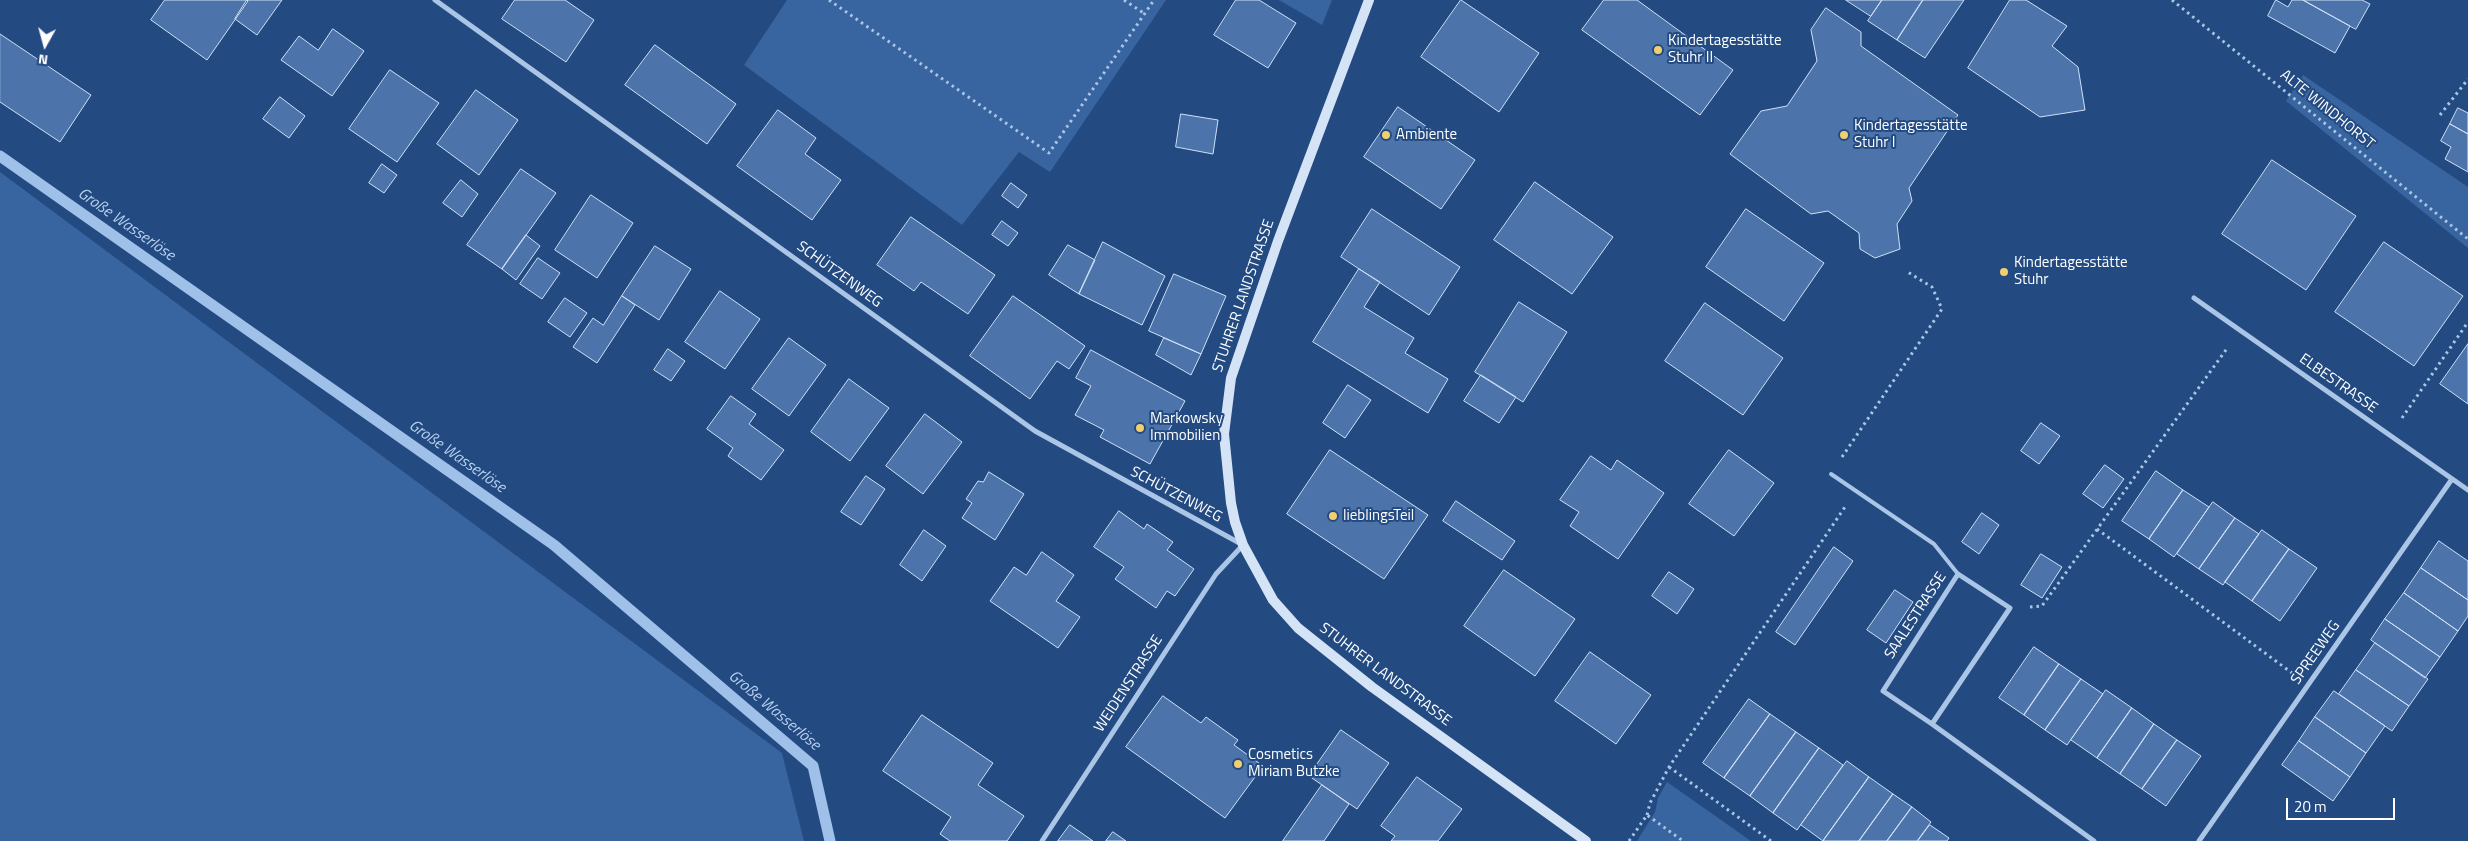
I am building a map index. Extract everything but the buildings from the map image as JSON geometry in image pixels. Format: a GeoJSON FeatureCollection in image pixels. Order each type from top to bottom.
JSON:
{"type":"FeatureCollection","features":[{"type":"Feature","properties":{"kind":"main road","name":"STUHRER LANDSTRASSE"},"geometry":{"type":"LineString","coordinates":[[1369,0],[1285,222],[1231,378],[1224,434],[1231,503],[1243,545],[1273,600],[1298,628],[1372,686],[1586,841]]}},
{"type":"Feature","properties":{"kind":"street","name":"SCHÜTZENWEG"},"geometry":{"type":"LineString","coordinates":[[435,0],[1035,431],[1243,545]]}},
{"type":"Feature","properties":{"kind":"street","name":"ELBESTRASSE"},"geometry":{"type":"LineString","coordinates":[[2194,298],[2468,490]]}},
{"type":"Feature","properties":{"kind":"street","name":"SPREEWEG"},"geometry":{"type":"LineString","coordinates":[[2199,841],[2452,479]]}},
{"type":"Feature","properties":{"kind":"street","name":"WEIDENSTRASSE"},"geometry":{"type":"LineString","coordinates":[[1042,841],[1216,574],[1243,545]]}},
{"type":"Feature","properties":{"kind":"street","name":"SAALESTRASSE"},"geometry":{"type":"LineString","coordinates":[[2010,608],[1958,574],[1883,691],[2094,841]]}},
{"type":"Feature","properties":{"kind":"street"},"geometry":{"type":"LineString","coordinates":[[1932,724],[2010,608]]}},
{"type":"Feature","properties":{"kind":"lane"},"geometry":{"type":"LineString","coordinates":[[1831,474],[1934,544],[1958,574]]}},
{"type":"Feature","properties":{"kind":"path"},"geometry":{"type":"LineString","coordinates":[[829,0],[1049,153],[1154,0]]}},
{"type":"Feature","properties":{"kind":"path"},"geometry":{"type":"LineString","coordinates":[[1124,0],[1145,14]]}},
{"type":"Feature","properties":{"kind":"path","name":"ALTE WINDHORST"},"geometry":{"type":"LineString","coordinates":[[2172,0],[2468,239]]}},
{"type":"Feature","properties":{"kind":"path"},"geometry":{"type":"LineString","coordinates":[[2440,116],[2468,80]]}},
{"type":"Feature","properties":{"kind":"path"},"geometry":{"type":"LineString","coordinates":[[1831,474],[1942,309],[1932,287],[1906,271]]}},
{"type":"Feature","properties":{"kind":"path"},"geometry":{"type":"LineString","coordinates":[[2390,436],[2468,322]]}},
{"type":"Feature","properties":{"kind":"path"},"geometry":{"type":"LineString","coordinates":[[2010,608],[2042,606],[2240,330]]}},
{"type":"Feature","properties":{"kind":"path"},"geometry":{"type":"LineString","coordinates":[[1629,841],[1647,815],[1650,803],[1669,767],[1856,490]]}},
{"type":"Feature","properties":{"kind":"path"},"geometry":{"type":"LineString","coordinates":[[2098,529],[2308,685]]}},
{"type":"Feature","properties":{"kind":"path"},"geometry":{"type":"LineString","coordinates":[[1669,767],[1771,841]]}},
{"type":"Feature","properties":{"kind":"path"},"geometry":{"type":"LineString","coordinates":[[1647,815],[1684,841]]}},
{"type":"Feature","properties":{"kind":"shaded area"},"geometry":{"type":"Polygon","coordinates":[[[787,0],[1166,0],[1050,172],[1019,152],[962,225],[744,65],[787,0]]]}},
{"type":"Feature","properties":{"kind":"shaded area"},"geometry":{"type":"Polygon","coordinates":[[[1279,0],[1332,0],[1322,25],[1279,0]]]}},
{"type":"Feature","properties":{"kind":"shaded area"},"geometry":{"type":"Polygon","coordinates":[[[2303,75],[2468,187],[2468,248],[2286,101],[2303,75]]]}},
{"type":"Feature","properties":{"kind":"shaded area"},"geometry":{"type":"Polygon","coordinates":[[[0,172],[782,753],[804,841],[0,841],[0,172]]]}},
{"type":"Feature","properties":{"kind":"shaded area"},"geometry":{"type":"Polygon","coordinates":[[[1667,782],[1751,841],[1637,841],[1655,812],[1658,798],[1667,782]]]}},
{"type":"Feature","properties":{"kind":"waterway","name":"Große Wasserlöse"},"geometry":{"type":"LineString","coordinates":[[0,156],[554,545],[813,766],[830,841]]}},
{"type":"Feature","properties":{"kind":"place","name":"Kindertagesstätte Stuhr II"},"geometry":{"type":"Point","coordinates":[1658,50]}},
{"type":"Feature","properties":{"kind":"place","name":"Ambiente"},"geometry":{"type":"Point","coordinates":[1386,135]}},
{"type":"Feature","properties":{"kind":"place","name":"Kindertagesstätte Stuhr I"},"geometry":{"type":"Point","coordinates":[1844,135]}},
{"type":"Feature","properties":{"kind":"place","name":"Kindertagesstätte Stuhr"},"geometry":{"type":"Point","coordinates":[2004,272]}},
{"type":"Feature","properties":{"kind":"place","name":"Markowsky Immobilien"},"geometry":{"type":"Point","coordinates":[1140,428]}},
{"type":"Feature","properties":{"kind":"place","name":"lieblingsTeil"},"geometry":{"type":"Point","coordinates":[1333,516]}},
{"type":"Feature","properties":{"kind":"place","name":"Cosmetics Miriam Butzke"},"geometry":{"type":"Point","coordinates":[1238,764]}}]}
